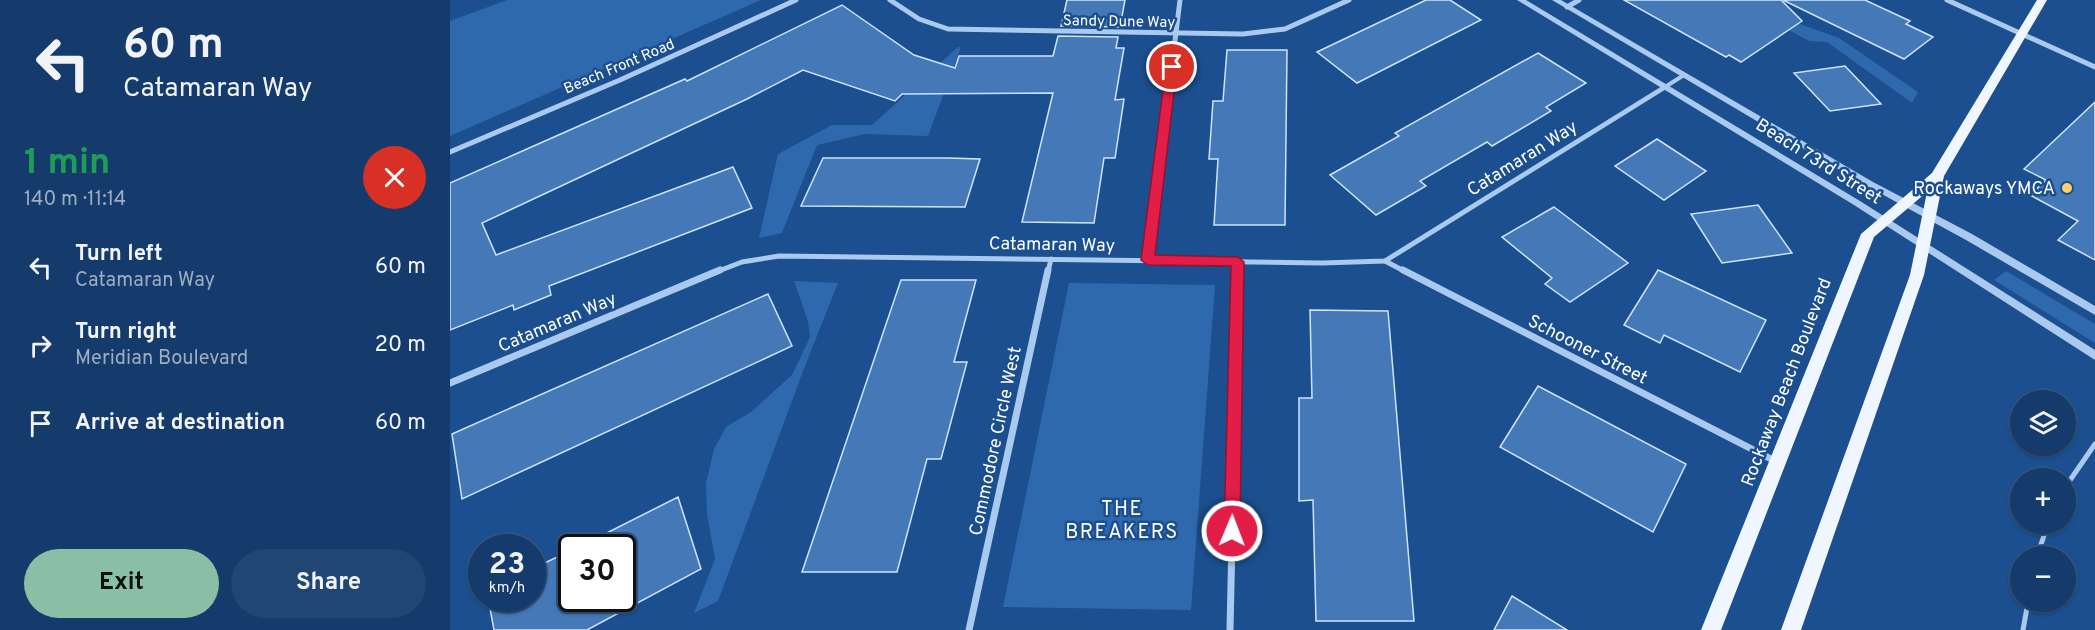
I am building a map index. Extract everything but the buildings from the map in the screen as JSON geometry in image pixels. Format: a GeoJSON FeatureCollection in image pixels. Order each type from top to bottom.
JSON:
{"type":"FeatureCollection","features":[{"type":"Feature","properties":{"kind":"main road","name":"Rockaway Beach Boulevard"},"geometry":{"type":"LineString","coordinates":[[1711,630],[1864,241],[1868,234],[1936,176],[2042,0]]}},
{"type":"Feature","properties":{"kind":"main road","name":"Rockaway Beach Boulevard"},"geometry":{"type":"LineString","coordinates":[[1791,630],[1917,275],[1936,176]]}},
{"type":"Feature","properties":{"kind":"street","name":"Beach Front Road"},"geometry":{"type":"LineString","coordinates":[[450,152],[639,72],[796,0]]}},
{"type":"Feature","properties":{"kind":"street","name":"Sandy Dune Way"},"geometry":{"type":"LineString","coordinates":[[890,0],[919,19],[948,29],[1243,34],[1276,31],[1349,0]]}},
{"type":"Feature","properties":{"kind":"street"},"geometry":{"type":"LineString","coordinates":[[1148,260],[1180,0]]}},
{"type":"Feature","properties":{"kind":"street","name":"Beach 73rd Street"},"geometry":{"type":"LineString","coordinates":[[1521,0],[1884,220],[2095,356]]}},
{"type":"Feature","properties":{"kind":"street","name":"Beach 73rd Street"},"geometry":{"type":"LineString","coordinates":[[1556,0],[2095,312]]}},
{"type":"Feature","properties":{"kind":"street"},"geometry":{"type":"LineString","coordinates":[[1567,6],[1579,0]]}},
{"type":"Feature","properties":{"kind":"street"},"geometry":{"type":"LineString","coordinates":[[1947,0],[2095,67]]}},
{"type":"Feature","properties":{"kind":"street","name":"Catamaran Way"},"geometry":{"type":"LineString","coordinates":[[450,383],[713,273],[753,260],[779,256],[1238,262],[1385,261],[1665,87]]}},
{"type":"Feature","properties":{"kind":"street","name":"Commodore Circle West"},"geometry":{"type":"LineString","coordinates":[[969,630],[1051,259]]}},
{"type":"Feature","properties":{"kind":"street","name":"Schooner Street"},"geometry":{"type":"LineString","coordinates":[[1385,261],[1778,462]]}},
{"type":"Feature","properties":{"kind":"street"},"geometry":{"type":"LineString","coordinates":[[1230,630],[1238,262]]}},
{"type":"Feature","properties":{"kind":"lane"},"geometry":{"type":"LineString","coordinates":[[1665,87],[1684,75]]}},
{"type":"Feature","properties":{"kind":"lane"},"geometry":{"type":"LineString","coordinates":[[2076,472],[2095,444]]}},
{"type":"Feature","properties":{"kind":"lane"},"geometry":{"type":"LineString","coordinates":[[2023,630],[2026,612]]}},
{"type":"Feature","properties":{"kind":"shaded area"},"geometry":{"type":"Polygon","coordinates":[[[507,0],[761,0],[450,136],[450,21],[507,0]]]}},
{"type":"Feature","properties":{"kind":"shaded area"},"geometry":{"type":"Polygon","coordinates":[[[1732,0],[1839,38],[1918,92],[1912,103],[1827,42],[1809,41],[1732,0]]]}},
{"type":"Feature","properties":{"kind":"shaded area"},"geometry":{"type":"Polygon","coordinates":[[[958,47],[961,47],[928,136],[865,134],[817,145],[782,233],[759,238],[778,154],[832,125],[872,125],[958,47]]]}},
{"type":"Feature","properties":{"kind":"shaded area"},"geometry":{"type":"Polygon","coordinates":[[[2006,271],[2095,324],[2095,343],[1994,280],[2006,271]]]}},
{"type":"Feature","properties":{"kind":"shaded area"},"geometry":{"type":"Polygon","coordinates":[[[794,281],[838,283],[718,601],[694,613],[715,559],[707,514],[706,483],[714,449],[726,427],[751,412],[792,375],[810,337],[808,321],[794,281]]]}},
{"type":"Feature","properties":{"kind":"shaded area"},"geometry":{"type":"Polygon","coordinates":[[[1069,283],[1215,285],[1191,610],[1003,607],[1069,283]]]}},
{"type":"Feature","properties":{"kind":"place","name":"Rockaways YMCA"},"geometry":{"type":"Point","coordinates":[2067,188]}},
{"type":"Feature","properties":{"kind":"district","name":"THE BREAKERS"},"geometry":{"type":"Point","coordinates":[1122,520]}},
{"type":"Feature","properties":{"kind":"route"},"geometry":{"type":"LineString","coordinates":[[1172,67],[1148,260],[1238,262],[1232,531]]}}]}
